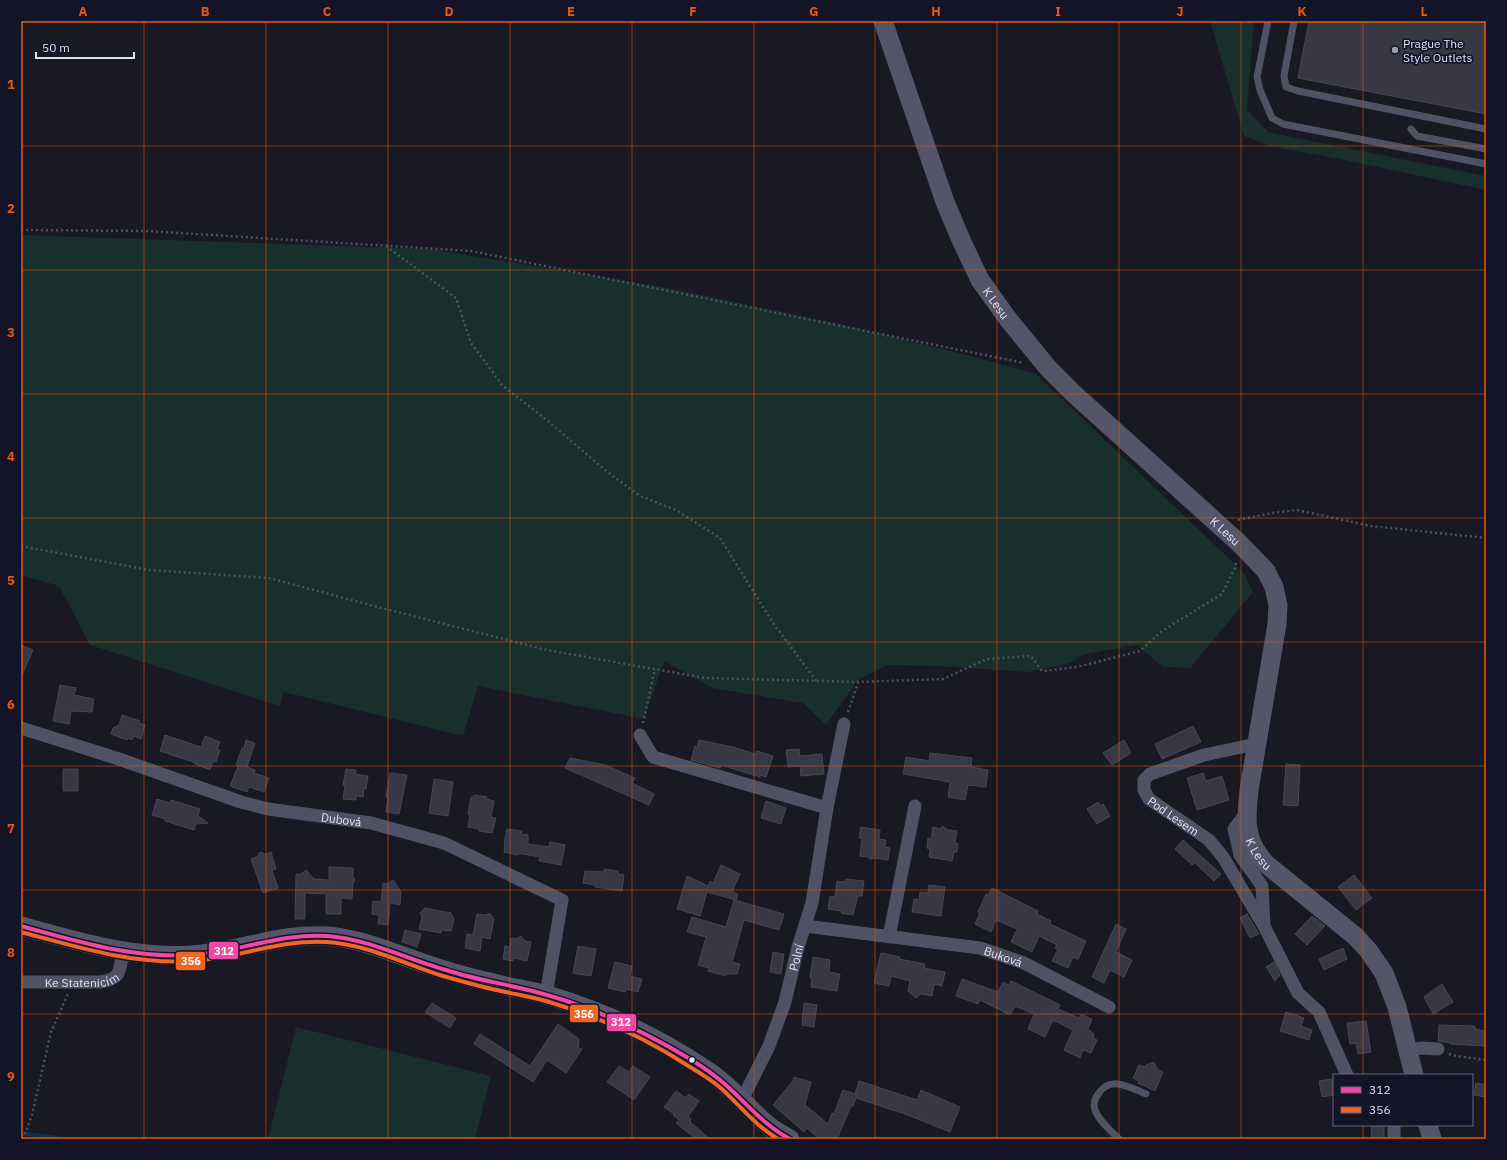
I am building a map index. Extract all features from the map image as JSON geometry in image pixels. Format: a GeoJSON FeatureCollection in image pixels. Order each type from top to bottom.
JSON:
{"type":"FeatureCollection","features":[{"type":"Feature","properties":{"kind":"street","name":"K Lesu"},"geometry":{"type":"LineString","coordinates":[[883,21],[945,202],[980,280],[1008,319],[1048,368],[1073,393],[1239,543],[1266,571],[1274,588],[1278,605],[1277,624],[1249,790],[1247,831],[1255,850],[1266,864],[1355,936],[1368,950],[1384,973],[1397,1007],[1414,1074]]}},
{"type":"Feature","properties":{"kind":"street","name":"Polní"},"geometry":{"type":"LineString","coordinates":[[742,1100],[769,1046],[785,1002],[798,947],[812,903],[827,808],[844,724]]}},
{"type":"Feature","properties":{"kind":"street","name":"Dubová"},"geometry":{"type":"LineString","coordinates":[[21,728],[119,759],[241,802],[268,809],[371,823],[444,843],[562,900],[546,995]]}},
{"type":"Feature","properties":{"kind":"street"},"geometry":{"type":"LineString","coordinates":[[640,735],[653,758],[827,808]]}},
{"type":"Feature","properties":{"kind":"street","name":"Pod Lesem"},"geometry":{"type":"LineString","coordinates":[[1256,744],[1204,755],[1150,774],[1144,780],[1144,790],[1149,799],[1209,840],[1223,858],[1264,926],[1298,993],[1319,1012],[1347,1074]]}},
{"type":"Feature","properties":{"kind":"street"},"geometry":{"type":"LineString","coordinates":[[889,937],[915,806]]}},
{"type":"Feature","properties":{"kind":"street","name":"Pod Lesem"},"geometry":{"type":"LineString","coordinates":[[1247,812],[1234,829],[1240,855],[1262,886],[1264,926]]}},
{"type":"Feature","properties":{"kind":"street","name":"Ke Statenicím"},"geometry":{"type":"LineString","coordinates":[[21,926],[123,952],[157,955],[192,955],[292,937],[329,936],[357,941],[437,968],[546,995],[586,1008],[624,1023],[710,1072],[726,1084],[769,1126],[790,1139]]}},
{"type":"Feature","properties":{"kind":"street","name":"Buková"},"geometry":{"type":"LineString","coordinates":[[805,926],[980,948],[1024,963],[1109,1007]]}},
{"type":"Feature","properties":{"kind":"street","name":"Ke Statenicím"},"geometry":{"type":"LineString","coordinates":[[21,982],[110,981],[115,978],[119,971],[123,952]]}},
{"type":"Feature","properties":{"kind":"street"},"geometry":{"type":"LineString","coordinates":[[1408,1050],[1422,1048],[1438,1049]]}},
{"type":"Feature","properties":{"kind":"street"},"geometry":{"type":"LineString","coordinates":[[1394,1126],[1394,1139]]}},
{"type":"Feature","properties":{"kind":"street"},"geometry":{"type":"LineString","coordinates":[[1428,1126],[1432,1139]]}},
{"type":"Feature","properties":{"kind":"lane"},"geometry":{"type":"LineString","coordinates":[[1268,21],[1257,77],[1260,90],[1272,118],[1283,124],[1486,164]]}},
{"type":"Feature","properties":{"kind":"lane"},"geometry":{"type":"LineString","coordinates":[[1294,21],[1284,76],[1286,87],[1298,91],[1486,129]]}},
{"type":"Feature","properties":{"kind":"lane"},"geometry":{"type":"LineString","coordinates":[[1411,129],[1417,136],[1486,149]]}},
{"type":"Feature","properties":{"kind":"lane"},"geometry":{"type":"LineString","coordinates":[[1119,1139],[1095,1111],[1094,1106],[1097,1096],[1104,1087],[1109,1084],[1117,1083],[1146,1094]]}},
{"type":"Feature","properties":{"kind":"path"},"geometry":{"type":"LineString","coordinates":[[21,230],[147,231],[471,251],[1024,363]]}},
{"type":"Feature","properties":{"kind":"path"},"geometry":{"type":"LineString","coordinates":[[385,246],[456,298],[471,344],[504,386],[548,421],[605,470],[640,496],[676,510],[720,538],[773,623],[817,682]]}},
{"type":"Feature","properties":{"kind":"path"},"geometry":{"type":"LineString","coordinates":[[1219,526],[1247,518],[1297,510],[1371,526],[1486,538]]}},
{"type":"Feature","properties":{"kind":"path"},"geometry":{"type":"LineString","coordinates":[[21,546],[149,570],[269,578],[547,650],[705,678],[858,682],[943,679],[988,659],[1031,656],[1042,672],[1077,667],[1140,651],[1162,631],[1222,594],[1235,568],[1239,543]]}},
{"type":"Feature","properties":{"kind":"path"},"geometry":{"type":"LineString","coordinates":[[640,735],[655,669]]}},
{"type":"Feature","properties":{"kind":"path"},"geometry":{"type":"LineString","coordinates":[[844,724],[858,682]]}},
{"type":"Feature","properties":{"kind":"path"},"geometry":{"type":"LineString","coordinates":[[23,1138],[32,1115],[51,1032],[74,981]]}},
{"type":"Feature","properties":{"kind":"path"},"geometry":{"type":"LineString","coordinates":[[1438,1049],[1456,1056],[1486,1060]]}},
{"type":"Feature","properties":{"kind":"green space"},"geometry":{"type":"Polygon","coordinates":[[[1210,21],[1254,21],[1247,110],[1268,132],[1486,176],[1486,190],[1340,159],[1270,146],[1244,136],[1210,21]]]}},
{"type":"Feature","properties":{"kind":"green space"},"geometry":{"type":"Polygon","coordinates":[[[21,235],[430,249],[668,288],[848,326],[963,354],[1036,374],[1243,572],[1253,592],[1190,668],[1163,667],[1137,645],[1085,654],[1070,663],[1028,672],[937,666],[888,665],[858,680],[826,725],[803,703],[713,688],[664,661],[644,719],[478,686],[463,736],[284,692],[280,706],[90,645],[59,586],[21,575],[21,235]]]}},
{"type":"Feature","properties":{"kind":"green space"},"geometry":{"type":"Polygon","coordinates":[[[296,1027],[491,1076],[475,1139],[268,1139],[296,1027]]]}},
{"type":"Feature","properties":{"kind":"building","name":"Prague The Style Outlets"},"geometry":{"type":"Polygon","coordinates":[[[1309,21],[1486,21],[1486,114],[1298,78],[1309,21]]]}},
{"type":"Feature","properties":{"kind":"building"},"geometry":{"type":"Polygon","coordinates":[[[21,645],[33,650],[21,677],[21,645]]]}},
{"type":"Feature","properties":{"kind":"building"},"geometry":{"type":"Polygon","coordinates":[[[60,685],[76,688],[74,695],[94,699],[92,712],[71,711],[69,724],[53,721],[60,685]]]}},
{"type":"Feature","properties":{"kind":"building"},"geometry":{"type":"Polygon","coordinates":[[[122,715],[140,721],[139,723],[145,725],[141,739],[134,736],[132,740],[128,738],[127,740],[111,734],[113,728],[119,725],[122,715]]]}},
{"type":"Feature","properties":{"kind":"building"},"geometry":{"type":"Polygon","coordinates":[[[1193,726],[1201,742],[1162,759],[1155,744],[1193,726]]]}},
{"type":"Feature","properties":{"kind":"building"},"geometry":{"type":"Polygon","coordinates":[[[165,735],[201,747],[205,736],[220,742],[217,749],[220,750],[216,762],[213,761],[210,770],[195,764],[196,763],[160,751],[165,735]]]}},
{"type":"Feature","properties":{"kind":"building"},"geometry":{"type":"Polygon","coordinates":[[[246,740],[255,743],[247,767],[255,770],[254,773],[269,778],[264,792],[249,787],[247,792],[230,786],[238,766],[236,765],[246,740]]]}},
{"type":"Feature","properties":{"kind":"building"},"geometry":{"type":"Polygon","coordinates":[[[699,740],[733,747],[756,754],[757,751],[773,756],[766,777],[760,775],[760,777],[721,765],[720,768],[691,760],[695,746],[697,747],[699,740]]]}},
{"type":"Feature","properties":{"kind":"building"},"geometry":{"type":"Polygon","coordinates":[[[1124,740],[1131,753],[1112,765],[1103,753],[1124,740]]]}},
{"type":"Feature","properties":{"kind":"building"},"geometry":{"type":"Polygon","coordinates":[[[799,749],[800,756],[822,754],[824,774],[801,776],[800,766],[788,767],[786,750],[799,749]]]}},
{"type":"Feature","properties":{"kind":"building"},"geometry":{"type":"Polygon","coordinates":[[[930,753],[972,758],[971,767],[988,770],[986,787],[968,785],[965,800],[948,797],[950,782],[903,774],[906,757],[929,761],[930,753]]]}},
{"type":"Feature","properties":{"kind":"building"},"geometry":{"type":"Polygon","coordinates":[[[570,758],[605,765],[635,778],[632,783],[654,794],[649,805],[565,768],[570,758]]]}},
{"type":"Feature","properties":{"kind":"building"},"geometry":{"type":"Polygon","coordinates":[[[1286,764],[1300,765],[1298,806],[1283,805],[1286,764]]]}},
{"type":"Feature","properties":{"kind":"building"},"geometry":{"type":"Polygon","coordinates":[[[63,769],[78,769],[78,791],[63,791],[63,769]]]}},
{"type":"Feature","properties":{"kind":"building"},"geometry":{"type":"Polygon","coordinates":[[[346,769],[356,770],[355,774],[368,776],[363,797],[356,796],[356,800],[343,799],[345,786],[343,785],[346,769]]]}},
{"type":"Feature","properties":{"kind":"building"},"geometry":{"type":"Polygon","coordinates":[[[390,773],[407,775],[399,814],[386,812],[388,797],[386,797],[390,773]]]}},
{"type":"Feature","properties":{"kind":"building"},"geometry":{"type":"Polygon","coordinates":[[[1203,773],[1206,781],[1222,776],[1229,800],[1197,810],[1187,778],[1203,773]]]}},
{"type":"Feature","properties":{"kind":"building"},"geometry":{"type":"Polygon","coordinates":[[[434,779],[453,782],[448,816],[429,813],[434,779]]]}},
{"type":"Feature","properties":{"kind":"building"},"geometry":{"type":"Polygon","coordinates":[[[474,795],[487,797],[486,799],[494,801],[491,817],[496,818],[492,833],[479,831],[479,829],[468,827],[470,814],[468,814],[471,797],[474,795]]]}},
{"type":"Feature","properties":{"kind":"building"},"geometry":{"type":"Polygon","coordinates":[[[157,799],[170,803],[171,800],[200,809],[198,816],[208,823],[196,824],[194,830],[165,821],[165,819],[152,815],[157,799]]]}},
{"type":"Feature","properties":{"kind":"building"},"geometry":{"type":"Polygon","coordinates":[[[766,801],[786,808],[781,824],[761,818],[766,801]]]}},
{"type":"Feature","properties":{"kind":"building"},"geometry":{"type":"Polygon","coordinates":[[[1098,802],[1100,806],[1103,804],[1110,816],[1097,824],[1087,809],[1098,802]]]}},
{"type":"Feature","properties":{"kind":"building"},"geometry":{"type":"Polygon","coordinates":[[[942,826],[948,830],[957,831],[955,843],[958,844],[957,852],[954,852],[952,861],[929,857],[930,849],[927,848],[928,838],[931,839],[933,827],[941,829],[942,826]]]}},
{"type":"Feature","properties":{"kind":"building"},"geometry":{"type":"Polygon","coordinates":[[[861,827],[880,830],[879,839],[886,840],[885,847],[890,848],[888,860],[875,858],[870,859],[869,857],[860,856],[862,838],[859,838],[861,827]]]}},
{"type":"Feature","properties":{"kind":"building"},"geometry":{"type":"Polygon","coordinates":[[[507,829],[522,831],[521,834],[528,835],[528,844],[549,847],[550,842],[565,845],[561,865],[539,861],[540,857],[504,852],[507,829]]]}},
{"type":"Feature","properties":{"kind":"building"},"geometry":{"type":"Polygon","coordinates":[[[1183,840],[1221,874],[1214,881],[1195,863],[1192,865],[1175,849],[1183,840]]]}},
{"type":"Feature","properties":{"kind":"building"},"geometry":{"type":"Polygon","coordinates":[[[260,852],[265,854],[271,852],[276,869],[272,870],[278,888],[263,893],[251,859],[258,856],[260,852]]]}},
{"type":"Feature","properties":{"kind":"building"},"geometry":{"type":"Polygon","coordinates":[[[721,865],[740,874],[732,892],[738,894],[736,900],[707,892],[700,916],[677,909],[687,876],[708,886],[710,881],[713,883],[721,865]]]}},
{"type":"Feature","properties":{"kind":"building"},"geometry":{"type":"Polygon","coordinates":[[[329,867],[353,868],[353,877],[355,880],[353,883],[352,899],[341,898],[341,914],[326,914],[326,894],[305,893],[305,919],[295,919],[296,874],[301,874],[306,870],[314,879],[329,880],[329,867]]]}},
{"type":"Feature","properties":{"kind":"building"},"geometry":{"type":"Polygon","coordinates":[[[604,869],[618,871],[618,874],[624,875],[622,891],[595,887],[595,885],[583,883],[585,871],[604,872],[604,869]]]}},
{"type":"Feature","properties":{"kind":"building"},"geometry":{"type":"Polygon","coordinates":[[[1354,875],[1372,898],[1356,910],[1338,887],[1354,875]]]}},
{"type":"Feature","properties":{"kind":"building"},"geometry":{"type":"Polygon","coordinates":[[[846,879],[864,881],[862,896],[858,896],[853,915],[841,913],[842,911],[828,909],[830,896],[835,897],[837,881],[845,882],[846,879]]]}},
{"type":"Feature","properties":{"kind":"building"},"geometry":{"type":"Polygon","coordinates":[[[393,880],[401,892],[400,905],[390,903],[388,925],[378,924],[379,915],[372,914],[373,901],[381,902],[383,883],[388,884],[393,880]]]}},
{"type":"Feature","properties":{"kind":"building"},"geometry":{"type":"Polygon","coordinates":[[[929,885],[945,887],[941,916],[912,912],[914,899],[919,900],[920,892],[928,893],[929,885]]]}},
{"type":"Feature","properties":{"kind":"building"},"geometry":{"type":"Polygon","coordinates":[[[992,888],[1038,911],[1037,914],[1051,921],[1050,924],[1086,941],[1078,959],[1073,957],[1068,968],[1052,961],[1058,949],[1055,948],[1057,945],[1039,936],[1032,952],[1011,942],[1017,929],[996,920],[991,932],[975,924],[980,913],[978,912],[986,894],[988,895],[992,888]]]}},
{"type":"Feature","properties":{"kind":"building"},"geometry":{"type":"Polygon","coordinates":[[[734,900],[784,914],[779,930],[744,920],[732,962],[740,964],[737,974],[726,974],[726,976],[708,971],[709,968],[698,965],[706,937],[687,932],[692,917],[726,927],[734,900]]]}},
{"type":"Feature","properties":{"kind":"building"},"geometry":{"type":"Polygon","coordinates":[[[425,908],[451,913],[454,919],[451,931],[441,930],[441,933],[419,929],[422,917],[420,913],[425,908]]]}},
{"type":"Feature","properties":{"kind":"building"},"geometry":{"type":"Polygon","coordinates":[[[489,913],[494,919],[490,939],[482,937],[480,951],[465,948],[467,934],[473,935],[477,914],[486,915],[489,913]]]}},
{"type":"Feature","properties":{"kind":"building"},"geometry":{"type":"Polygon","coordinates":[[[1247,914],[1259,934],[1250,938],[1240,918],[1247,914]]]}},
{"type":"Feature","properties":{"kind":"building"},"geometry":{"type":"Polygon","coordinates":[[[1312,916],[1325,926],[1307,945],[1295,934],[1312,916]]]}},
{"type":"Feature","properties":{"kind":"building"},"geometry":{"type":"Polygon","coordinates":[[[1116,924],[1126,929],[1116,952],[1132,960],[1124,977],[1110,970],[1104,983],[1092,977],[1116,924]]]}},
{"type":"Feature","properties":{"kind":"building"},"geometry":{"type":"Polygon","coordinates":[[[405,930],[421,934],[417,947],[402,942],[405,930]]]}},
{"type":"Feature","properties":{"kind":"building"},"geometry":{"type":"Polygon","coordinates":[[[521,936],[525,941],[531,942],[527,961],[513,958],[513,961],[503,959],[505,946],[510,947],[511,938],[517,939],[521,936]]]}},
{"type":"Feature","properties":{"kind":"building"},"geometry":{"type":"Polygon","coordinates":[[[578,946],[596,949],[591,976],[573,973],[578,946]]]}},
{"type":"Feature","properties":{"kind":"building"},"geometry":{"type":"Polygon","coordinates":[[[1343,948],[1347,959],[1324,970],[1319,959],[1343,948]]]}},
{"type":"Feature","properties":{"kind":"building"},"geometry":{"type":"Polygon","coordinates":[[[773,952],[784,954],[781,974],[770,972],[773,952]]]}},
{"type":"Feature","properties":{"kind":"building"},"geometry":{"type":"Polygon","coordinates":[[[881,953],[900,957],[899,959],[925,964],[924,968],[945,972],[942,986],[934,984],[932,996],[921,994],[916,998],[908,991],[910,981],[891,976],[889,986],[874,983],[881,953]]]}},
{"type":"Feature","properties":{"kind":"building"},"geometry":{"type":"Polygon","coordinates":[[[813,957],[830,960],[829,972],[840,974],[837,991],[811,987],[812,978],[810,978],[813,957]]]}},
{"type":"Feature","properties":{"kind":"building"},"geometry":{"type":"Polygon","coordinates":[[[615,962],[632,966],[630,976],[642,979],[638,992],[626,989],[625,992],[608,988],[615,962]]]}},
{"type":"Feature","properties":{"kind":"building"},"geometry":{"type":"Polygon","coordinates":[[[1274,962],[1280,975],[1275,981],[1266,967],[1274,962]]]}},
{"type":"Feature","properties":{"kind":"building"},"geometry":{"type":"Polygon","coordinates":[[[962,979],[998,992],[1003,982],[1009,985],[1011,981],[1060,1005],[1058,1009],[1079,1018],[1081,1014],[1092,1019],[1088,1029],[1094,1034],[1093,1038],[1097,1040],[1091,1053],[1083,1050],[1080,1058],[1064,1050],[1073,1030],[1053,1020],[1045,1037],[1028,1029],[1034,1014],[1015,1006],[1010,1015],[980,1000],[978,1004],[956,996],[962,979]]]}},
{"type":"Feature","properties":{"kind":"building"},"geometry":{"type":"Polygon","coordinates":[[[1442,984],[1453,1002],[1433,1014],[1424,997],[1442,984]]]}},
{"type":"Feature","properties":{"kind":"building"},"geometry":{"type":"Polygon","coordinates":[[[432,1003],[456,1018],[450,1028],[425,1012],[432,1003]]]}},
{"type":"Feature","properties":{"kind":"building"},"geometry":{"type":"Polygon","coordinates":[[[804,1003],[817,1005],[814,1027],[802,1025],[804,1003]]]}},
{"type":"Feature","properties":{"kind":"building"},"geometry":{"type":"Polygon","coordinates":[[[1286,1012],[1304,1018],[1301,1026],[1312,1030],[1309,1040],[1280,1031],[1286,1012]]]}},
{"type":"Feature","properties":{"kind":"building"},"geometry":{"type":"Polygon","coordinates":[[[1366,1021],[1371,1052],[1358,1054],[1356,1043],[1350,1044],[1347,1023],[1366,1021]]]}},
{"type":"Feature","properties":{"kind":"building"},"geometry":{"type":"Polygon","coordinates":[[[558,1024],[579,1039],[578,1048],[582,1049],[566,1073],[547,1060],[533,1082],[474,1044],[480,1034],[530,1066],[558,1024]]]}},
{"type":"Feature","properties":{"kind":"building"},"geometry":{"type":"Polygon","coordinates":[[[1439,1025],[1475,1026],[1475,1029],[1485,1031],[1484,1046],[1450,1044],[1438,1041],[1439,1025]]]}},
{"type":"Feature","properties":{"kind":"building"},"geometry":{"type":"Polygon","coordinates":[[[1154,1062],[1157,1069],[1163,1072],[1155,1091],[1138,1083],[1139,1081],[1133,1078],[1139,1065],[1145,1067],[1146,1065],[1154,1062]]]}},
{"type":"Feature","properties":{"kind":"building"},"geometry":{"type":"Polygon","coordinates":[[[619,1066],[629,1072],[633,1066],[650,1077],[634,1100],[607,1082],[619,1066]]]}},
{"type":"Feature","properties":{"kind":"building"},"geometry":{"type":"Polygon","coordinates":[[[794,1077],[811,1082],[805,1105],[828,1124],[832,1113],[834,1114],[843,1090],[855,1094],[859,1081],[917,1100],[921,1090],[960,1107],[950,1132],[908,1115],[856,1098],[837,1139],[819,1139],[807,1128],[804,1132],[773,1105],[792,1082],[794,1077]]]}},
{"type":"Feature","properties":{"kind":"building"},"geometry":{"type":"Polygon","coordinates":[[[1332,1079],[1333,1095],[1322,1097],[1319,1081],[1332,1079]]]}},
{"type":"Feature","properties":{"kind":"building"},"geometry":{"type":"Polygon","coordinates":[[[1476,1083],[1486,1085],[1486,1097],[1474,1095],[1476,1083]]]}},
{"type":"Feature","properties":{"kind":"building"},"geometry":{"type":"Polygon","coordinates":[[[676,1091],[686,1098],[689,1094],[699,1101],[688,1117],[691,1119],[690,1122],[709,1139],[696,1139],[676,1123],[679,1120],[673,1115],[674,1114],[664,1107],[676,1091]]]}},
{"type":"Feature","properties":{"kind":"building"},"geometry":{"type":"Polygon","coordinates":[[[1372,1126],[1384,1126],[1384,1139],[1371,1139],[1372,1126]]]}},
{"type":"Feature","properties":{"kind":"waterway"},"geometry":{"type":"LineString","coordinates":[[21,1133],[64,1139]]}},
{"type":"Feature","properties":{"kind":"transit line","name":"312"},"geometry":{"type":"LineString","coordinates":[[21,926],[105,948],[127,952],[170,956],[209,953],[293,937],[310,936],[342,938],[372,945],[458,974],[535,992],[566,1001],[620,1022],[673,1049],[705,1068],[727,1086],[764,1121],[790,1139]]}},
{"type":"Feature","properties":{"kind":"transit line","name":"356"},"geometry":{"type":"LineString","coordinates":[[21,932],[106,954],[127,958],[171,962],[210,959],[293,943],[309,942],[326,942],[356,946],[371,950],[443,976],[565,1007],[639,1037],[673,1056],[707,1078],[723,1090],[756,1122],[778,1139]]}},
{"type":"Feature","properties":{"kind":"place","name":"Prague The Style Outlets"},"geometry":{"type":"Point","coordinates":[1395,50]}}]}
